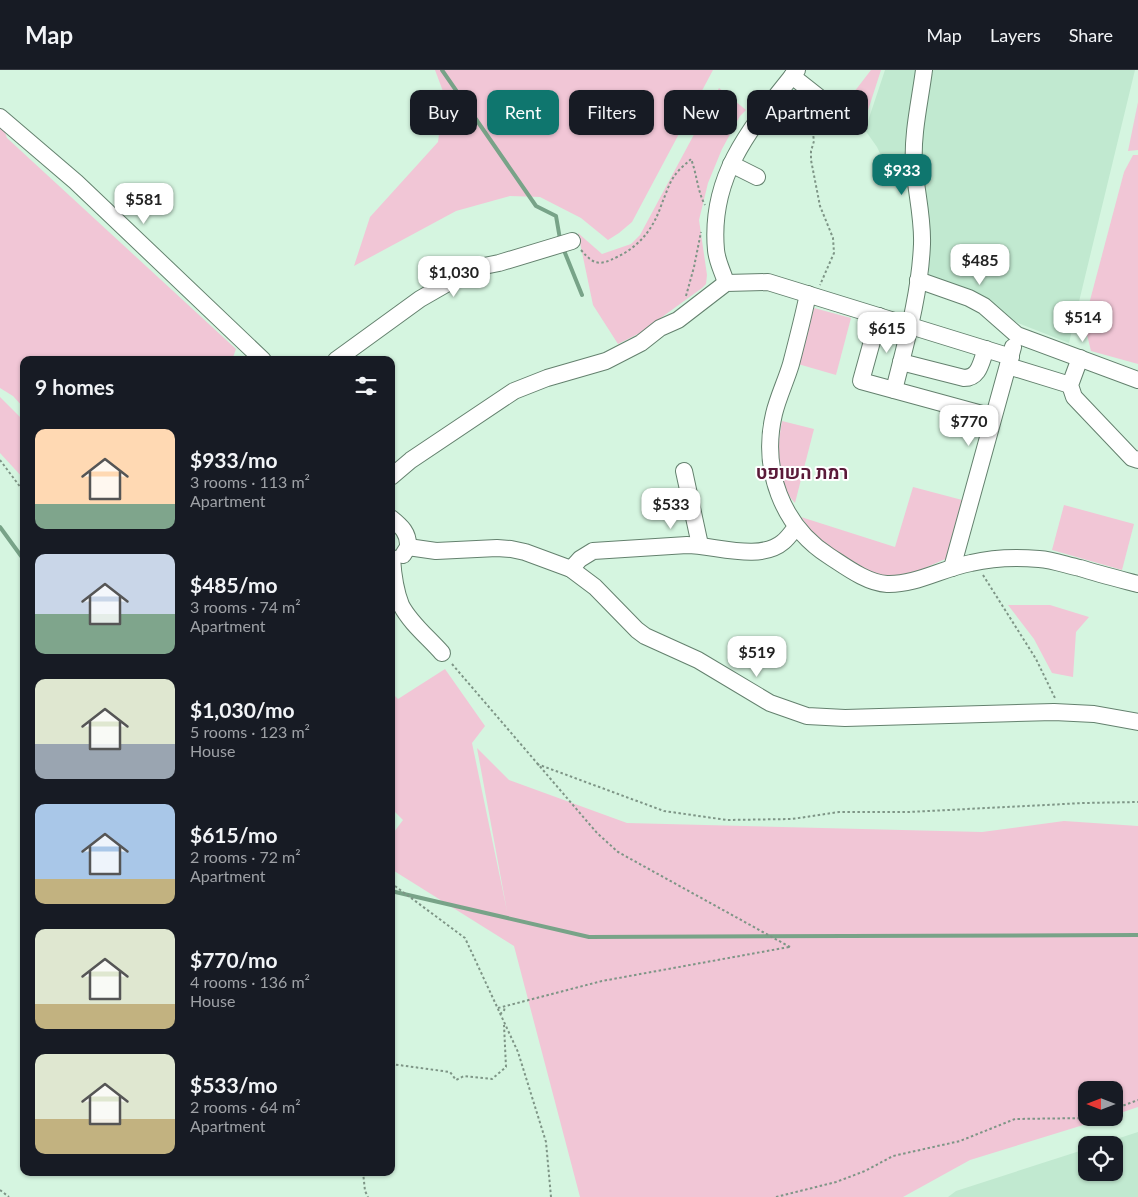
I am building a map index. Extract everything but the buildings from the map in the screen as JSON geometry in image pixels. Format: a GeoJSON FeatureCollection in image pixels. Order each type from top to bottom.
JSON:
{"type":"FeatureCollection","features":[{"type":"Feature","properties":{"kind":"street"},"geometry":{"type":"LineString","coordinates":[[894,390],[911,325],[922,243],[914,146],[924,70]]}},
{"type":"Feature","properties":{"kind":"street"},"geometry":{"type":"LineString","coordinates":[[726,283],[716,252],[717,216],[722,193],[736,151],[760,115],[795,73],[813,90]]}},
{"type":"Feature","properties":{"kind":"street"},"geometry":{"type":"LineString","coordinates":[[0,117],[76,182],[260,356]]}},
{"type":"Feature","properties":{"kind":"street"},"geometry":{"type":"LineString","coordinates":[[731,164],[757,177]]}},
{"type":"Feature","properties":{"kind":"street"},"geometry":{"type":"LineString","coordinates":[[342,356],[420,299],[474,268],[499,263],[572,241]]}},
{"type":"Feature","properties":{"kind":"street"},"geometry":{"type":"LineString","coordinates":[[918,280],[969,298],[984,306],[1017,335],[1138,380]]}},
{"type":"Feature","properties":{"kind":"street"},"geometry":{"type":"LineString","coordinates":[[395,474],[411,460],[514,391],[547,378],[606,361],[641,343],[660,328],[678,320],[726,283],[768,282],[812,295],[986,349],[1009,362],[1070,385]]}},
{"type":"Feature","properties":{"kind":"street"},"geometry":{"type":"LineString","coordinates":[[812,295],[773,416],[771,437],[771,454],[777,490],[784,509],[796,527],[810,542],[858,574],[886,584],[913,580],[977,562],[1018,558],[1040,559],[1138,584]]}},
{"type":"Feature","properties":{"kind":"street"},"geometry":{"type":"LineString","coordinates":[[878,316],[861,381],[993,417]]}},
{"type":"Feature","properties":{"kind":"street"},"geometry":{"type":"LineString","coordinates":[[952,568],[1017,335]]}},
{"type":"Feature","properties":{"kind":"street"},"geometry":{"type":"LineString","coordinates":[[901,362],[969,378],[978,372],[986,349]]}},
{"type":"Feature","properties":{"kind":"street"},"geometry":{"type":"LineString","coordinates":[[1080,358],[1070,385],[1074,396],[1132,458],[1138,460]]}},
{"type":"Feature","properties":{"kind":"street"},"geometry":{"type":"LineString","coordinates":[[684,470],[700,545]]}},
{"type":"Feature","properties":{"kind":"street"},"geometry":{"type":"LineString","coordinates":[[395,522],[405,531],[408,547],[404,554],[395,557]]}},
{"type":"Feature","properties":{"kind":"street"},"geometry":{"type":"LineString","coordinates":[[571,569],[580,559],[593,551],[700,545],[742,552],[766,550],[783,542],[796,527]]}},
{"type":"Feature","properties":{"kind":"street"},"geometry":{"type":"LineString","coordinates":[[408,547],[436,551],[511,549],[525,552],[571,569],[595,587],[645,636],[698,660],[750,692],[792,712],[822,718],[1061,712],[1094,714],[1138,722]]}},
{"type":"Feature","properties":{"kind":"street"},"geometry":{"type":"LineString","coordinates":[[395,583],[402,606],[409,617],[442,653]]}},
{"type":"Feature","properties":{"kind":"path"},"geometry":{"type":"LineString","coordinates":[[812,295],[834,253],[833,238],[820,206],[811,160],[814,142],[813,135]]}},
{"type":"Feature","properties":{"kind":"path"},"geometry":{"type":"LineString","coordinates":[[572,241],[587,258],[596,264],[605,264],[630,250],[648,233],[658,216],[675,175],[691,159],[696,170],[700,197],[706,207],[708,199]]}},
{"type":"Feature","properties":{"kind":"path"},"geometry":{"type":"LineString","coordinates":[[678,320],[694,267],[702,224]]}},
{"type":"Feature","properties":{"kind":"path"},"geometry":{"type":"LineString","coordinates":[[0,460],[20,487]]}},
{"type":"Feature","properties":{"kind":"path"},"geometry":{"type":"LineString","coordinates":[[977,562],[984,578],[1036,659],[1061,712]]}},
{"type":"Feature","properties":{"kind":"path"},"geometry":{"type":"LineString","coordinates":[[442,653],[597,833],[618,852],[790,947],[602,981],[498,1008]]}},
{"type":"Feature","properties":{"kind":"path"},"geometry":{"type":"LineString","coordinates":[[537,764],[664,811],[727,820],[792,819],[839,812],[909,812],[1138,802]]}},
{"type":"Feature","properties":{"kind":"path"},"geometry":{"type":"LineString","coordinates":[[395,886],[465,938],[518,1052],[546,1142],[551,1197]]}},
{"type":"Feature","properties":{"kind":"path"},"geometry":{"type":"LineString","coordinates":[[500,1014],[504,1011],[505,1006]]}},
{"type":"Feature","properties":{"kind":"path"},"geometry":{"type":"LineString","coordinates":[[395,1065],[450,1072],[456,1080],[464,1076],[492,1079],[506,1068],[504,1022]]}},
{"type":"Feature","properties":{"kind":"path"},"geometry":{"type":"LineString","coordinates":[[1123,1105],[1138,1100]]}},
{"type":"Feature","properties":{"kind":"path"},"geometry":{"type":"LineString","coordinates":[[776,1197],[836,1182],[865,1171],[893,1156],[960,1141],[1014,1118],[1078,1118]]}},
{"type":"Feature","properties":{"kind":"path"},"geometry":{"type":"LineString","coordinates":[[363,1176],[368,1197]]}},
{"type":"Feature","properties":{"kind":"path"},"geometry":{"type":"LineString","coordinates":[[0,1190],[9,1197]]}},
{"type":"Feature","properties":{"kind":"shaded area"},"geometry":{"type":"Polygon","coordinates":[[[435,70],[713,70],[702,90],[664,90],[664,135],[678,135],[632,222],[608,240],[581,218],[540,197],[510,196],[456,211],[354,266],[370,217],[438,142],[439,135],[477,135],[477,90],[442,90],[435,70]]]}},
{"type":"Feature","properties":{"kind":"shaded area"},"geometry":{"type":"Polygon","coordinates":[[[871,70],[881,70],[868,110],[868,90],[856,90],[871,70]]]}},
{"type":"Feature","properties":{"kind":"shaded area"},"geometry":{"type":"Polygon","coordinates":[[[885,70],[919,70],[933,74],[933,70],[1135,70],[1069,343],[1013,321],[929,277],[929,242],[919,174],[891,167],[883,160],[868,134],[868,121],[885,70]]]}},
{"type":"Feature","properties":{"kind":"shaded area"},"geometry":{"type":"Polygon","coordinates":[[[1138,102],[1138,150],[1128,151],[1138,102]]]}},
{"type":"Feature","properties":{"kind":"shaded area"},"geometry":{"type":"Polygon","coordinates":[[[737,103],[746,110],[737,122],[737,103]]]}},
{"type":"Feature","properties":{"kind":"shaded area"},"geometry":{"type":"Polygon","coordinates":[[[0,118],[7,138],[236,349],[233,356],[20,356],[20,404],[13,396],[0,388],[0,118]]]}},
{"type":"Feature","properties":{"kind":"shaded area"},"geometry":{"type":"Polygon","coordinates":[[[694,135],[730,135],[708,183],[699,220],[707,275],[706,284],[640,333],[618,344],[593,305],[578,233],[602,254],[631,244],[640,235],[694,135]]]}},
{"type":"Feature","properties":{"kind":"shaded area"},"geometry":{"type":"Polygon","coordinates":[[[1133,155],[1138,155],[1138,364],[1091,351],[1084,323],[1124,172],[1133,155]]]}},
{"type":"Feature","properties":{"kind":"shaded area"},"geometry":{"type":"Polygon","coordinates":[[[814,308],[851,318],[836,375],[798,364],[814,308]]]}},
{"type":"Feature","properties":{"kind":"shaded area"},"geometry":{"type":"Polygon","coordinates":[[[0,397],[20,417],[20,475],[0,453],[0,397]]]}},
{"type":"Feature","properties":{"kind":"shaded area"},"geometry":{"type":"Polygon","coordinates":[[[782,421],[814,429],[795,503],[788,495],[779,464],[779,442],[782,421]]]}},
{"type":"Feature","properties":{"kind":"shaded area"},"geometry":{"type":"Polygon","coordinates":[[[913,487],[966,501],[948,558],[903,576],[887,577],[853,564],[822,543],[801,517],[895,547],[913,487]]]}},
{"type":"Feature","properties":{"kind":"shaded area"},"geometry":{"type":"Polygon","coordinates":[[[1064,505],[1134,524],[1122,570],[1052,550],[1064,505]]]}},
{"type":"Feature","properties":{"kind":"shaded area"},"geometry":{"type":"Polygon","coordinates":[[[1008,605],[1050,605],[1089,617],[1076,632],[1073,677],[1052,673],[1034,639],[1008,605]]]}},
{"type":"Feature","properties":{"kind":"shaded area"},"geometry":{"type":"Polygon","coordinates":[[[445,669],[485,726],[472,743],[507,911],[477,748],[509,780],[627,823],[982,832],[1064,821],[1138,826],[1138,1107],[1123,1112],[1123,1081],[1078,1081],[1078,1126],[1080,1126],[970,1160],[903,1197],[580,1197],[514,946],[395,872],[395,831],[403,820],[395,812],[395,696],[398,699],[445,669]]]}},
{"type":"Feature","properties":{"kind":"shaded area"},"geometry":{"type":"Polygon","coordinates":[[[1138,1132],[1138,1197],[948,1197],[956,1191],[1078,1152],[1078,1181],[1123,1181],[1123,1137],[1138,1132]]]}},
{"type":"Feature","properties":{"kind":"waterway"},"geometry":{"type":"LineString","coordinates":[[442,70],[536,206],[556,216],[560,239]]}},
{"type":"Feature","properties":{"kind":"waterway"},"geometry":{"type":"LineString","coordinates":[[563,248],[582,295]]}},
{"type":"Feature","properties":{"kind":"waterway"},"geometry":{"type":"LineString","coordinates":[[0,527],[20,554]]}},
{"type":"Feature","properties":{"kind":"waterway"},"geometry":{"type":"LineString","coordinates":[[395,892],[589,937],[1138,935]]}},
{"type":"Feature","properties":{"kind":"district","name":"רמת השופט"},"geometry":{"type":"Point","coordinates":[802,473]}}]}
